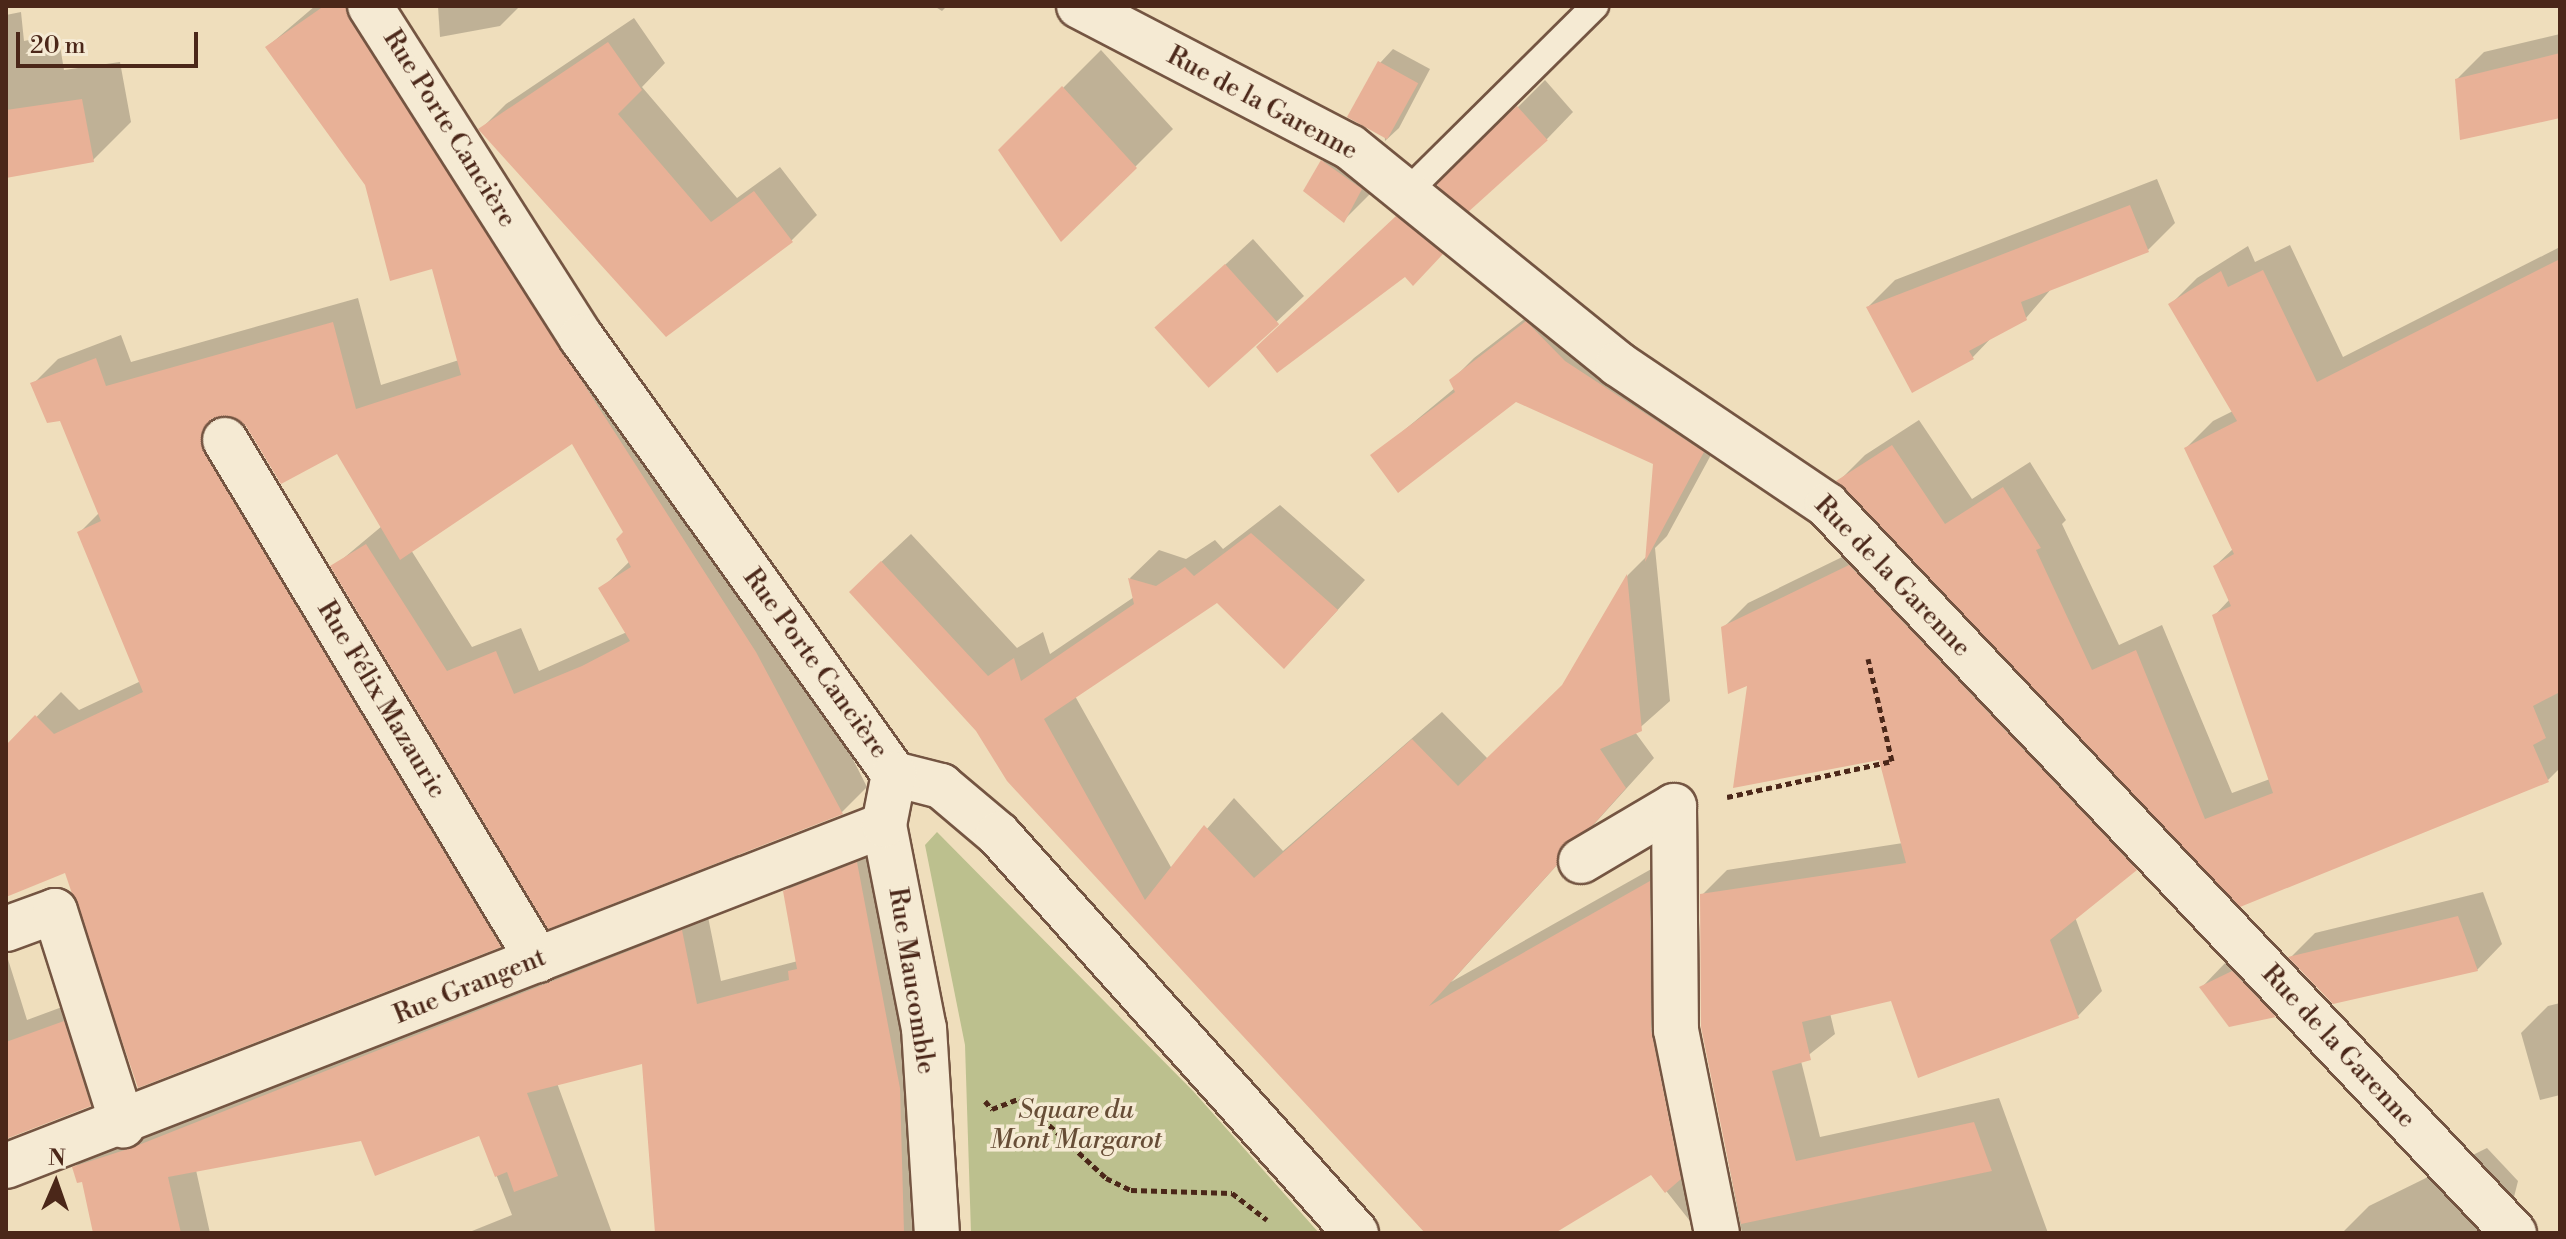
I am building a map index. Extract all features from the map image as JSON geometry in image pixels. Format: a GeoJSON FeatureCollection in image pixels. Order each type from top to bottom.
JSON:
{"type":"FeatureCollection","features":[{"type":"Feature","properties":{"kind":"street","name":"Rue Porte Cancière"},"geometry":{"type":"LineString","coordinates":[[370,6],[581,337],[894,774],[941,786],[998,834],[1356,1233]]}},
{"type":"Feature","properties":{"kind":"street","name":"Rue de la Garenne"},"geometry":{"type":"LineString","coordinates":[[1079,6],[1350,147],[1618,364],[1827,505],[2514,1233]]}},
{"type":"Feature","properties":{"kind":"street","name":"Rue Félix Mazauric"},"geometry":{"type":"LineString","coordinates":[[225,440],[538,960]]}},
{"type":"Feature","properties":{"kind":"street"},"geometry":{"type":"LineString","coordinates":[[884,825],[894,774]]}},
{"type":"Feature","properties":{"kind":"street"},"geometry":{"type":"LineString","coordinates":[[1581,861],[1674,806]]}},
{"type":"Feature","properties":{"kind":"street"},"geometry":{"type":"LineString","coordinates":[[1674,806],[1676,1030],[1717,1233]]}},
{"type":"Feature","properties":{"kind":"street","name":"Rue Grangent"},"geometry":{"type":"LineString","coordinates":[[6,1166],[123,1125],[884,825]]}},
{"type":"Feature","properties":{"kind":"street","name":"Rue Maucomble"},"geometry":{"type":"LineString","coordinates":[[884,825],[924,1028],[937,1233]]}},
{"type":"Feature","properties":{"kind":"street"},"geometry":{"type":"LineString","coordinates":[[6,929],[55,911],[123,1125]]}},
{"type":"Feature","properties":{"kind":"lane"},"geometry":{"type":"LineString","coordinates":[[1406,193],[1595,6]]}},
{"type":"Feature","properties":{"kind":"path"},"geometry":{"type":"LineString","coordinates":[[1674,806],[1695,817],[1729,796],[1892,761],[1868,659]]}},
{"type":"Feature","properties":{"kind":"path"},"geometry":{"type":"LineString","coordinates":[[977,1093],[992,1109],[1020,1098],[1106,1178],[1131,1190],[1232,1193],[1270,1222]]}},
{"type":"Feature","properties":{"kind":"green space","name":"Square du Mont Margarot"},"geometry":{"type":"Polygon","coordinates":[[[937,832],[1193,1091],[1319,1233],[971,1233],[965,1045],[925,845],[937,832]]]}},
{"type":"Feature","properties":{"kind":"building"},"geometry":{"type":"Polygon","coordinates":[[[324,6],[345,6],[349,19],[756,652],[843,814],[548,929],[330,566],[366,544],[447,671],[496,651],[514,694],[582,666],[630,641],[598,588],[631,567],[616,539],[623,532],[572,444],[400,560],[337,454],[281,484],[246,426],[236,418],[213,418],[203,429],[204,453],[501,947],[138,1088],[65,873],[6,897],[6,745],[35,715],[54,734],[143,692],[77,532],[101,521],[60,421],[47,423],[30,383],[96,358],[106,386],[333,322],[356,409],[461,375],[432,269],[390,281],[365,185],[265,47],[324,6]]]}},
{"type":"Feature","properties":{"kind":"building"},"geometry":{"type":"Polygon","coordinates":[[[608,42],[642,90],[618,114],[711,222],[754,191],[793,242],[666,337],[478,129],[608,42]]]}},
{"type":"Feature","properties":{"kind":"building"},"geometry":{"type":"Polygon","coordinates":[[[2560,53],[2560,118],[2460,140],[2455,79],[2560,53]]]}},
{"type":"Feature","properties":{"kind":"building"},"geometry":{"type":"Polygon","coordinates":[[[1378,61],[1418,83],[1387,139],[1347,117],[1378,61]]]}},
{"type":"Feature","properties":{"kind":"building"},"geometry":{"type":"Polygon","coordinates":[[[1062,86],[1137,168],[1061,242],[998,150],[1062,86]]]}},
{"type":"Feature","properties":{"kind":"building"},"geometry":{"type":"Polygon","coordinates":[[[82,99],[94,162],[6,178],[6,110],[82,99]]]}},
{"type":"Feature","properties":{"kind":"building"},"geometry":{"type":"Polygon","coordinates":[[[1517,106],[1548,140],[1465,215],[1434,181],[1517,106]]]}},
{"type":"Feature","properties":{"kind":"building"},"geometry":{"type":"Polygon","coordinates":[[[1321,160],[1362,189],[1344,223],[1303,191],[1321,160]]]}},
{"type":"Feature","properties":{"kind":"building"},"geometry":{"type":"Polygon","coordinates":[[[2130,205],[2149,252],[2021,302],[2027,320],[1969,351],[1974,359],[1912,393],[1866,307],[2130,205]]]}},
{"type":"Feature","properties":{"kind":"building"},"geometry":{"type":"Polygon","coordinates":[[[1396,216],[1443,254],[1413,286],[1405,277],[1277,373],[1256,347],[1396,216]]]}},
{"type":"Feature","properties":{"kind":"building"},"geometry":{"type":"Polygon","coordinates":[[[2560,259],[2560,692],[2533,706],[2546,738],[2533,745],[2549,782],[2240,907],[1836,481],[1892,445],[1945,524],[2003,487],[2041,548],[2036,550],[2092,670],[2136,650],[2205,819],[2273,793],[2212,615],[2231,606],[2213,566],[2234,554],[2184,448],[2237,421],[2168,304],[2221,271],[2228,287],[2263,270],[2317,382],[2560,259]]]}},
{"type":"Feature","properties":{"kind":"building"},"geometry":{"type":"Polygon","coordinates":[[[1225,264],[1279,324],[1209,388],[1154,328],[1225,264]]]}},
{"type":"Feature","properties":{"kind":"building"},"geometry":{"type":"Polygon","coordinates":[[[1526,321],[1565,361],[1704,452],[1645,562],[1653,464],[1516,402],[1398,493],[1370,455],[1455,392],[1449,380],[1526,321]]]}},
{"type":"Feature","properties":{"kind":"building"},"geometry":{"type":"Polygon","coordinates":[[[1251,533],[1338,610],[1284,669],[1217,603],[1044,719],[1145,900],[1204,825],[1254,878],[1412,739],[1458,786],[1562,685],[1627,574],[1642,731],[1600,749],[1626,788],[1593,825],[1560,848],[1557,865],[1429,1006],[1650,881],[1651,1030],[1681,1179],[1665,1193],[1651,1175],[1555,1233],[1425,1233],[1007,781],[976,731],[849,592],[881,561],[988,676],[1014,658],[1021,681],[1134,604],[1128,578],[1156,586],[1185,567],[1194,576],[1251,533]]]}},
{"type":"Feature","properties":{"kind":"building"},"geometry":{"type":"Polygon","coordinates":[[[1849,565],[2137,870],[2050,940],[2079,1018],[1918,1078],[1891,1001],[1802,1022],[1811,1060],[1772,1071],[1796,1161],[1974,1122],[1992,1171],[1741,1224],[1701,1027],[1700,894],[1906,863],[1879,760],[1733,788],[1747,686],[1728,694],[1721,627],[1849,565]]]}},
{"type":"Feature","properties":{"kind":"building"},"geometry":{"type":"Polygon","coordinates":[[[857,862],[900,1088],[904,1233],[655,1233],[642,1064],[527,1093],[558,1176],[514,1192],[507,1172],[495,1177],[479,1136],[375,1176],[361,1141],[168,1177],[181,1233],[93,1233],[82,1182],[77,1183],[72,1167],[131,1148],[682,930],[697,1004],[789,980],[788,971],[797,969],[783,891],[857,862]]]}},
{"type":"Feature","properties":{"kind":"building"},"geometry":{"type":"Polygon","coordinates":[[[2458,916],[2478,971],[2333,1004],[2288,957],[2458,916]]]}},
{"type":"Feature","properties":{"kind":"building"},"geometry":{"type":"Polygon","coordinates":[[[2232,971],[2276,1017],[2229,1027],[2199,987],[2232,971]]]}},
{"type":"Feature","properties":{"kind":"building"},"geometry":{"type":"Polygon","coordinates":[[[64,1021],[91,1106],[6,1139],[6,1042],[64,1021]]]}}]}
